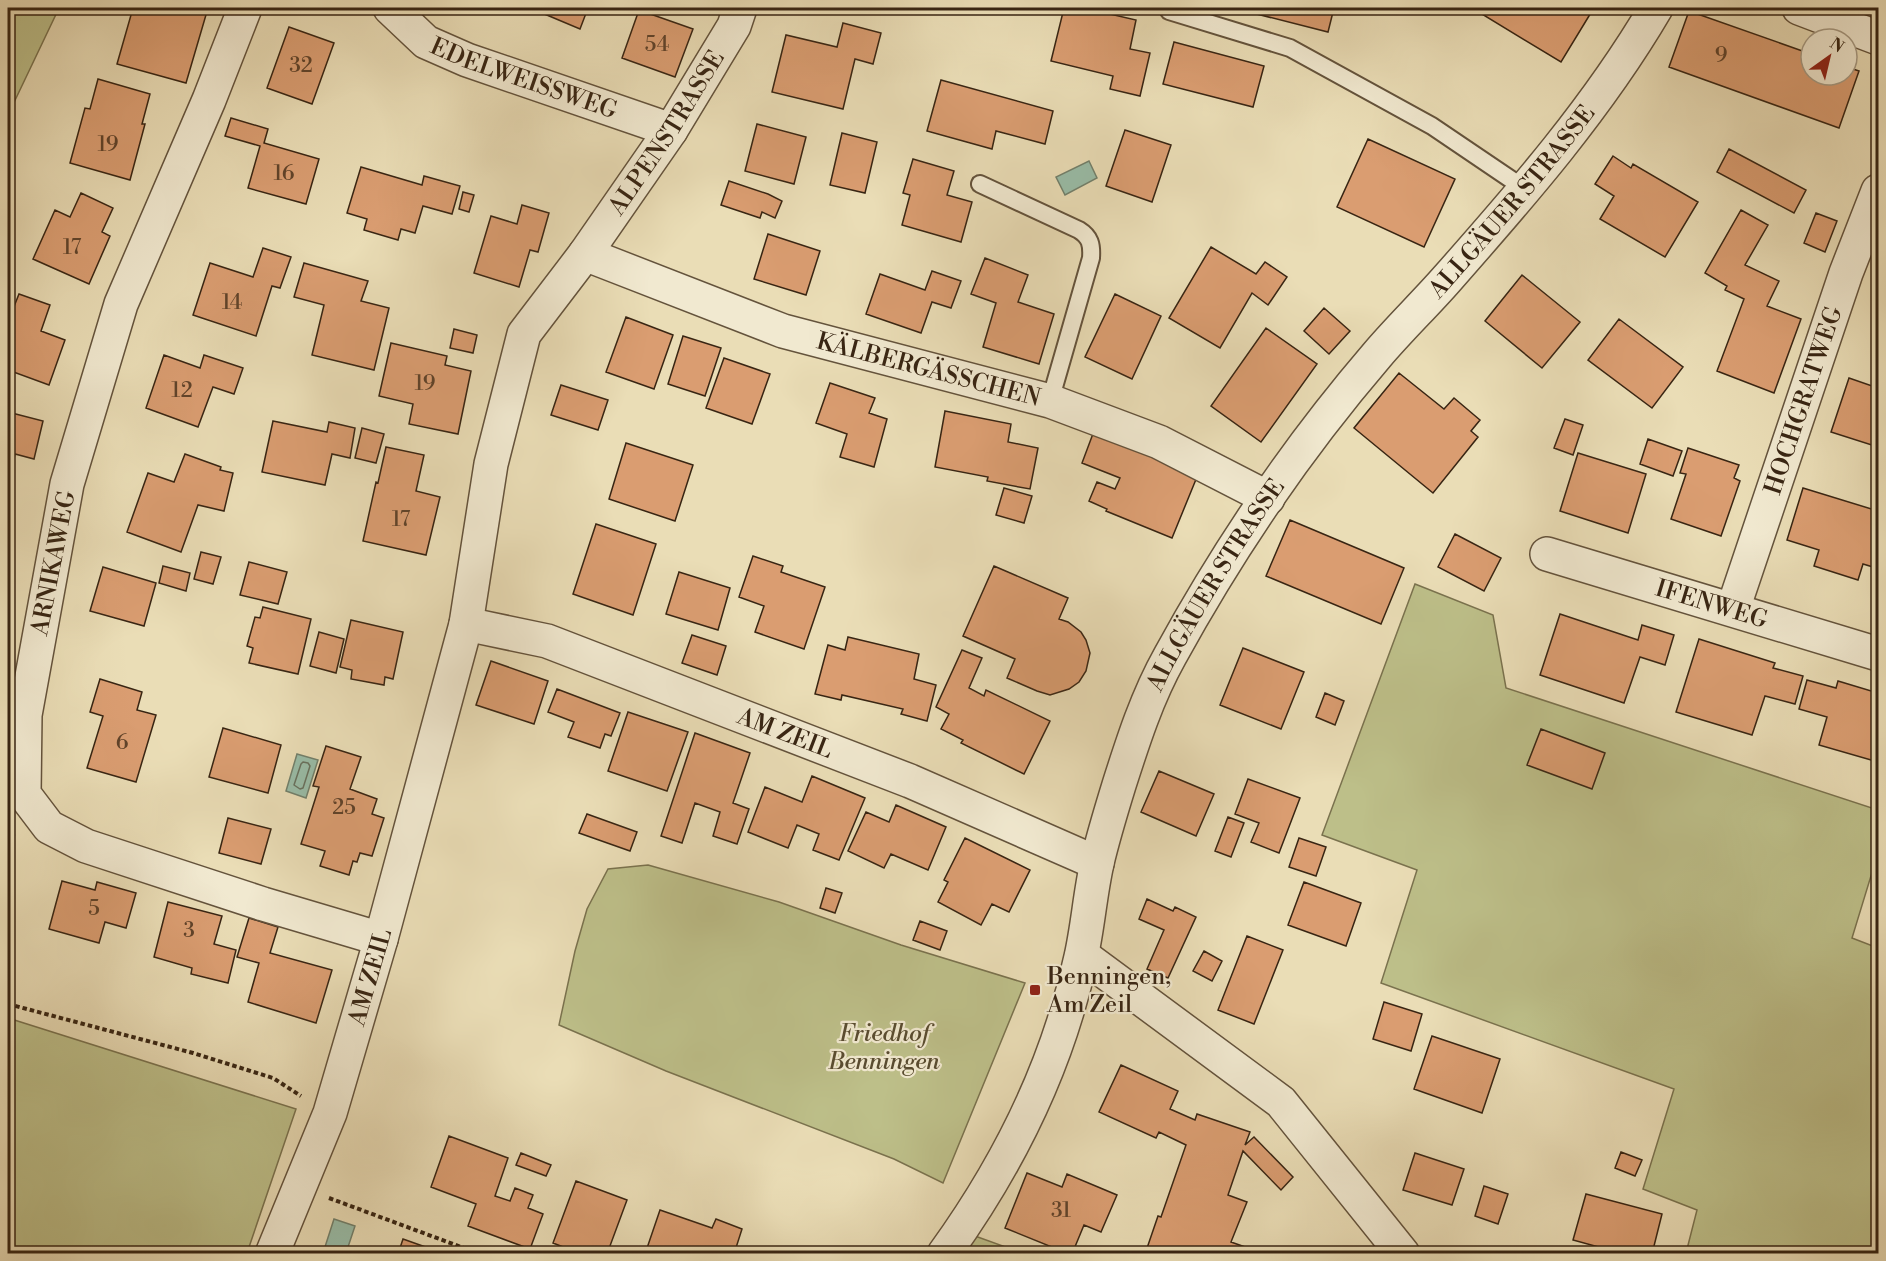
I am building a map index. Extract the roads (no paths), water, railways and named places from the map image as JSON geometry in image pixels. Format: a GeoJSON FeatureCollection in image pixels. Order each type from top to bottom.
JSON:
{"type":"FeatureCollection","features":[{"type":"Feature","properties":{"kind":"street","name":"ARNIKAWEG"},"geometry":{"type":"LineString","coordinates":[[245,8],[209,100],[121,304],[67,484],[25,715],[24,794],[49,826],[86,846],[263,904],[381,939]]}},
{"type":"Feature","properties":{"kind":"street","name":"EDELWEISSWEG"},"geometry":{"type":"LineString","coordinates":[[390,8],[426,42],[467,60],[671,129]]}},
{"type":"Feature","properties":{"kind":"street","name":"ALPENSTRASSE"},"geometry":{"type":"LineString","coordinates":[[585,254],[671,129],[734,26],[740,8]]}},
{"type":"Feature","properties":{"kind":"street","name":"ALLGÄUER STRASSE"},"geometry":{"type":"LineString","coordinates":[[944,1254],[990,1186],[1047,1074],[1061,1033],[1082,955],[1097,863],[1144,706],[1194,612],[1268,498],[1377,355],[1446,280],[1566,140],[1606,87],[1656,8]]}},
{"type":"Feature","properties":{"kind":"street"},"geometry":{"type":"LineString","coordinates":[[1799,8],[1878,38]]}},
{"type":"Feature","properties":{"kind":"street","name":"HOCHGRATWEG"},"geometry":{"type":"LineString","coordinates":[[1733,609],[1845,273],[1878,191]]}},
{"type":"Feature","properties":{"kind":"street","name":"AM ZEIL"},"geometry":{"type":"LineString","coordinates":[[272,1254],[330,1113],[381,939],[466,624],[491,464],[524,334],[585,254]]}},
{"type":"Feature","properties":{"kind":"street","name":"KÄLBERGÄSSCHEN"},"geometry":{"type":"LineString","coordinates":[[585,254],[783,331],[1050,401],[1159,442],[1268,498]]}},
{"type":"Feature","properties":{"kind":"street","name":"IFENWEG"},"geometry":{"type":"LineString","coordinates":[[1547,554],[1878,654]]}},
{"type":"Feature","properties":{"kind":"street","name":"AM ZEIL"},"geometry":{"type":"LineString","coordinates":[[466,624],[547,641],[910,781],[1097,863]]}},
{"type":"Feature","properties":{"kind":"street"},"geometry":{"type":"LineString","coordinates":[[1082,955],[1281,1102],[1402,1254]]}},
{"type":"Feature","properties":{"kind":"lane"},"geometry":{"type":"LineString","coordinates":[[1169,11],[1290,48],[1432,126],[1525,189]]}},
{"type":"Feature","properties":{"kind":"lane"},"geometry":{"type":"LineString","coordinates":[[980,184],[1079,230],[1088,236],[1092,247],[1091,258],[1050,401]]}},
{"type":"Feature","properties":{"kind":"water"},"geometry":{"type":"Polygon","coordinates":[[[1089,161],[1097,178],[1065,195],[1056,177],[1089,161]]]}},
{"type":"Feature","properties":{"kind":"water"},"geometry":{"type":"Polygon","coordinates":[[[297,754],[318,760],[306,798],[286,791],[297,754]]]}},
{"type":"Feature","properties":{"kind":"water"},"geometry":{"type":"Polygon","coordinates":[[[334,1219],[355,1226],[346,1253],[323,1253],[334,1219]]]}},
{"type":"Feature","properties":{"kind":"place","name":"Benningen, Am Zeil"},"geometry":{"type":"Point","coordinates":[1035,990]}},
{"type":"Feature","properties":{"kind":"park label","name":"Friedhof Benningen"},"geometry":{"type":"Point","coordinates":[884,1047]}}]}
